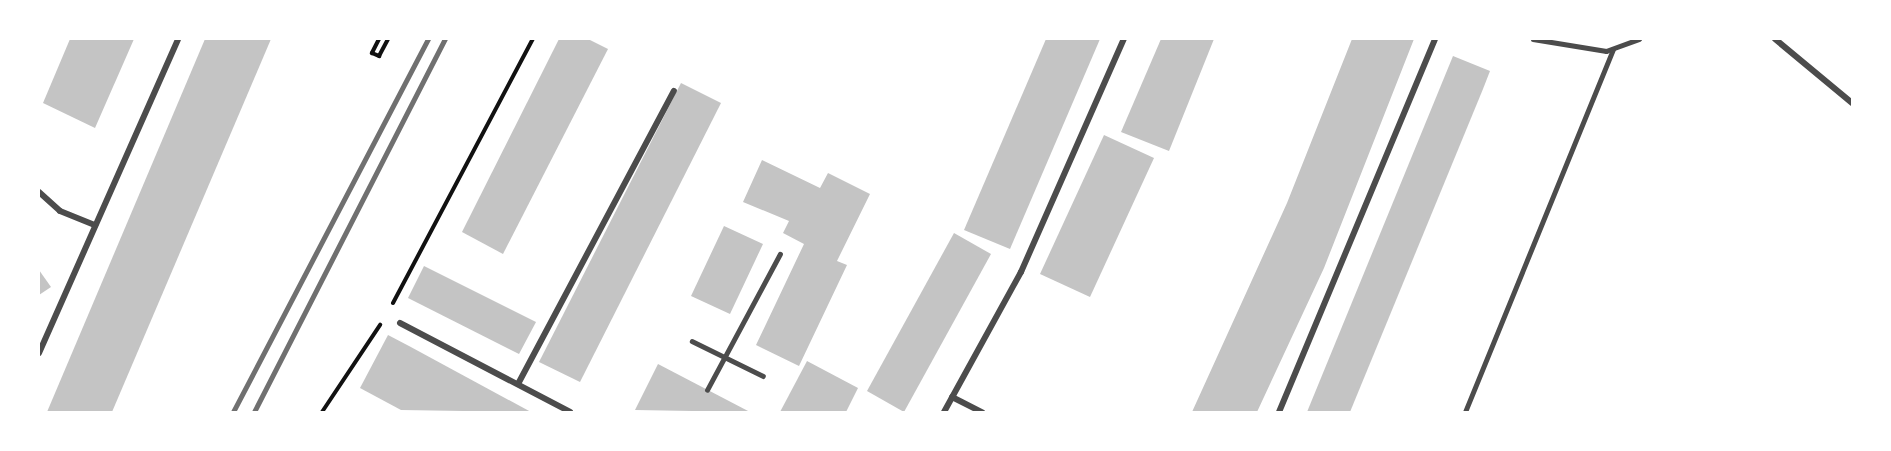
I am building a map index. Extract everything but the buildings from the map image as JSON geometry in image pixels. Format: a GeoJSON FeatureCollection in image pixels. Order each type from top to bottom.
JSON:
{"type":"FeatureCollection","features":[{"type":"Feature","properties":{"kind":"street"},"geometry":{"type":"LineString","coordinates":[[39,353],[178,39]]}},
{"type":"Feature","properties":{"kind":"street"},"geometry":{"type":"LineString","coordinates":[[944,412],[1021,272],[1124,39]]}},
{"type":"Feature","properties":{"kind":"street"},"geometry":{"type":"LineString","coordinates":[[1279,412],[1435,39]]}},
{"type":"Feature","properties":{"kind":"street"},"geometry":{"type":"LineString","coordinates":[[1775,39],[1852,103]]}},
{"type":"Feature","properties":{"kind":"street"},"geometry":{"type":"LineString","coordinates":[[518,384],[674,91]]}},
{"type":"Feature","properties":{"kind":"street"},"geometry":{"type":"LineString","coordinates":[[39,192],[60,211],[95,225]]}},
{"type":"Feature","properties":{"kind":"street"},"geometry":{"type":"LineString","coordinates":[[400,323],[570,412]]}},
{"type":"Feature","properties":{"kind":"street"},"geometry":{"type":"LineString","coordinates":[[952,397],[982,412]]}},
{"type":"Feature","properties":{"kind":"lane"},"geometry":{"type":"LineString","coordinates":[[1533,39],[1612,50],[1639,39]]}},
{"type":"Feature","properties":{"kind":"lane"},"geometry":{"type":"LineString","coordinates":[[1465,412],[1612,50]]}},
{"type":"Feature","properties":{"kind":"lane"},"geometry":{"type":"LineString","coordinates":[[706,390],[780,254]]}},
{"type":"Feature","properties":{"kind":"lane"},"geometry":{"type":"LineString","coordinates":[[692,341],[763,376]]}},
{"type":"Feature","properties":{"kind":"path"},"geometry":{"type":"LineString","coordinates":[[379,39],[372,52],[379,56],[388,39]]}},
{"type":"Feature","properties":{"kind":"path"},"geometry":{"type":"LineString","coordinates":[[322,412],[387,316],[533,39]]}},
{"type":"Feature","properties":{"kind":"railway"},"geometry":{"type":"LineString","coordinates":[[233,412],[428,39]]}},
{"type":"Feature","properties":{"kind":"railway"},"geometry":{"type":"LineString","coordinates":[[254,412],[445,39]]}}]}
